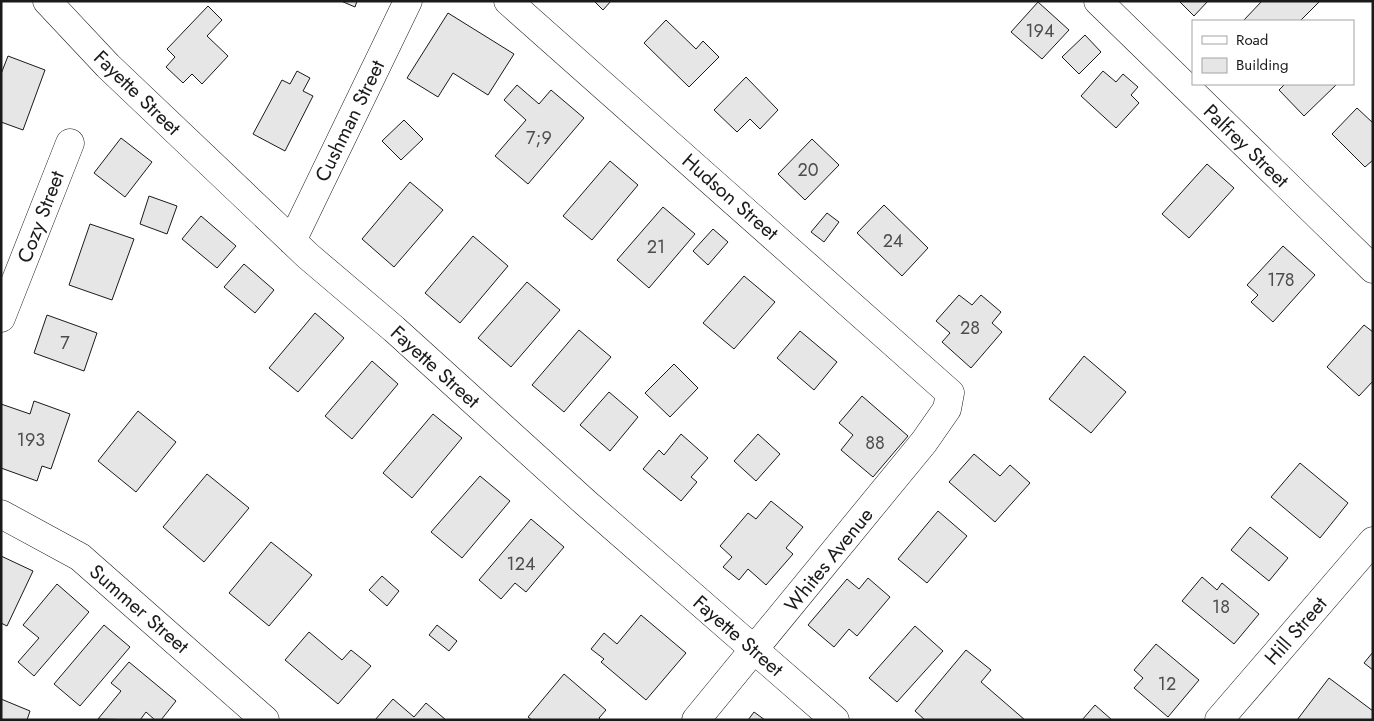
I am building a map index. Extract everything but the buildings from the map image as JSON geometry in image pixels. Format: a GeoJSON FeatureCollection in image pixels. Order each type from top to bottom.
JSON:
{"type":"FeatureCollection","features":[{"type":"Feature","properties":{"kind":"street","name":"Fayette Street"},"geometry":{"type":"LineString","coordinates":[[47,1],[108,66],[292,241],[394,329],[754,651],[835,720]]}},
{"type":"Feature","properties":{"kind":"street","name":"Cushman Street"},"geometry":{"type":"LineString","coordinates":[[292,241],[408,1]]}},
{"type":"Feature","properties":{"kind":"street","name":"Hudson Street"},"geometry":{"type":"LineString","coordinates":[[508,1],[950,393]]}},
{"type":"Feature","properties":{"kind":"street","name":"Palfrey Street"},"geometry":{"type":"LineString","coordinates":[[1098,1],[1373,269]]}},
{"type":"Feature","properties":{"kind":"street","name":"Cozy Street"},"geometry":{"type":"LineString","coordinates":[[1,318],[70,143]]}},
{"type":"Feature","properties":{"kind":"street","name":"Whites Avenue"},"geometry":{"type":"LineString","coordinates":[[696,720],[924,442],[947,409],[950,393]]}},
{"type":"Feature","properties":{"kind":"street","name":"Summer Street"},"geometry":{"type":"LineString","coordinates":[[1,514],[80,557],[265,720]]}},
{"type":"Feature","properties":{"kind":"street","name":"Hill Street"},"geometry":{"type":"LineString","coordinates":[[1218,720],[1373,541]]}}]}
